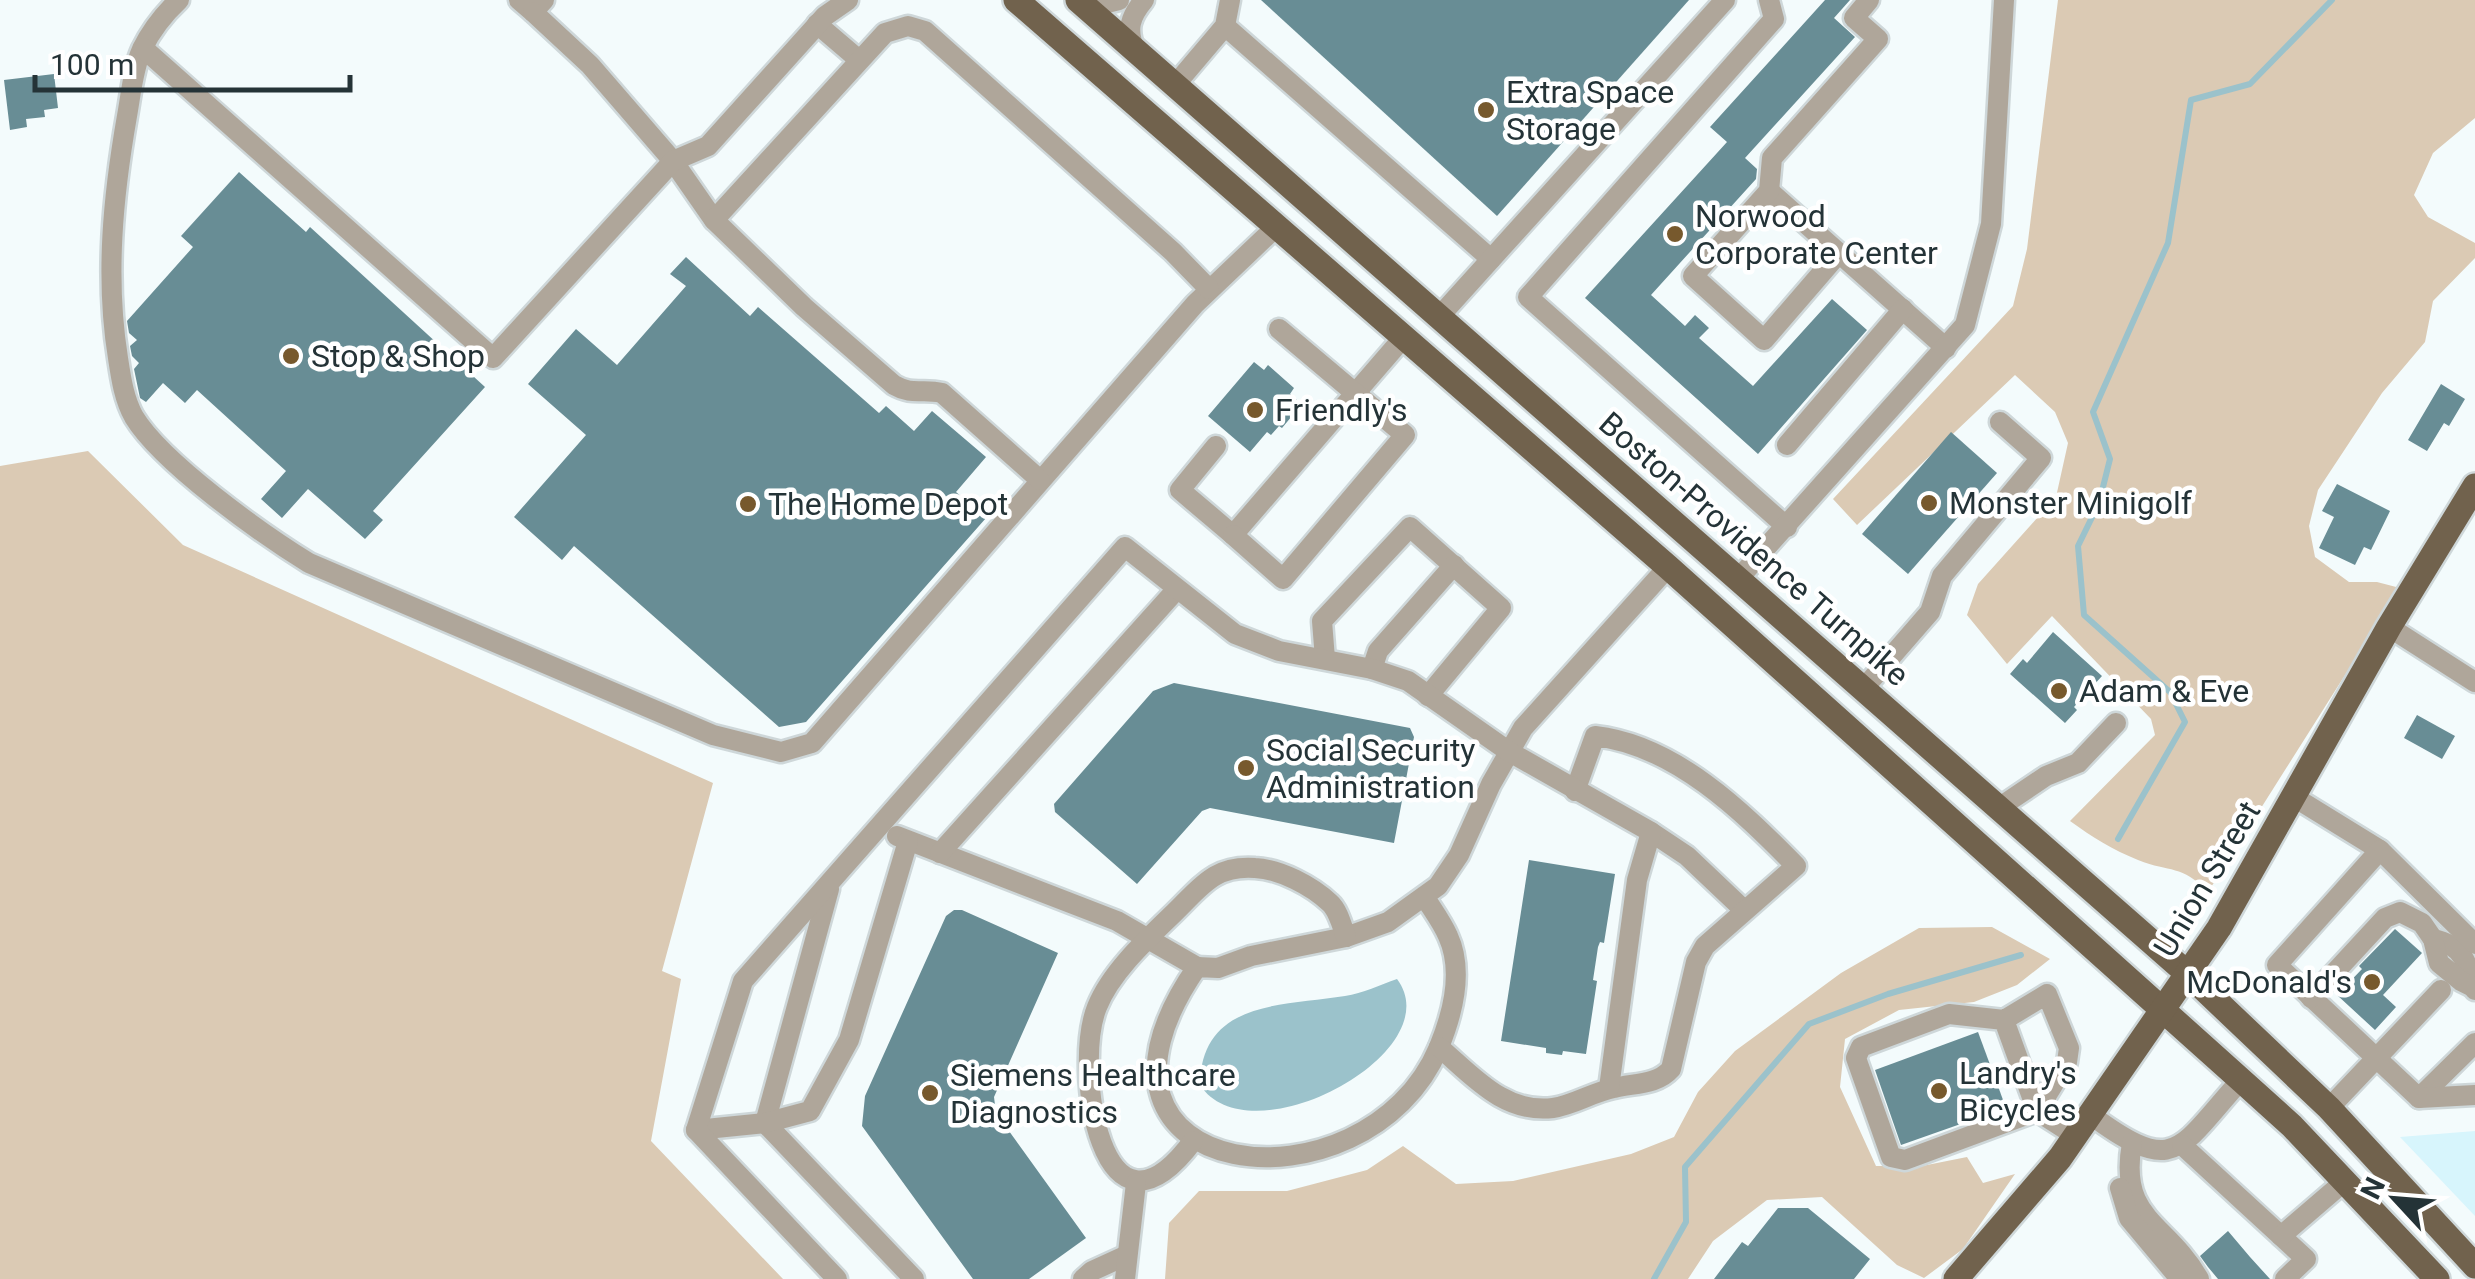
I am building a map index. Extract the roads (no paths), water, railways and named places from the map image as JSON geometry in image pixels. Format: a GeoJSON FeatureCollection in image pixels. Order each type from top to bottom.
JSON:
{"type":"FeatureCollection","features":[{"type":"Feature","properties":{"kind":"main road"},"geometry":{"type":"LineString","coordinates":[[1016,0],[1668,567],[2241,1080],[2309,1144],[2437,1279]]}},
{"type":"Feature","properties":{"kind":"main road","name":"Boston-Providence Turnpike"},"geometry":{"type":"LineString","coordinates":[[1081,0],[2188,974],[2329,1108],[2475,1266]]}},
{"type":"Feature","properties":{"kind":"main road","name":"Union Street"},"geometry":{"type":"LineString","coordinates":[[1966,1275],[2076,1136],[2219,928],[2475,486]]}},
{"type":"Feature","properties":{"kind":"street"},"geometry":{"type":"LineString","coordinates":[[179,0],[143,48],[135,70],[114,190],[110,263],[113,329],[123,389],[134,418],[166,454],[267,538],[309,563],[569,677],[713,735],[781,752],[812,742],[1209,289],[1276,227]]}},
{"type":"Feature","properties":{"kind":"street"},"geometry":{"type":"LineString","coordinates":[[143,48],[493,358],[672,161],[708,146],[825,13],[848,0]]}},
{"type":"Feature","properties":{"kind":"street"},"geometry":{"type":"LineString","coordinates":[[1081,0],[1102,4],[1118,0]]}},
{"type":"Feature","properties":{"kind":"street"},"geometry":{"type":"LineString","coordinates":[[1135,50],[1129,26],[1133,13],[1144,0]]}},
{"type":"Feature","properties":{"kind":"street"},"geometry":{"type":"LineString","coordinates":[[1175,85],[1225,26],[1230,0]]}},
{"type":"Feature","properties":{"kind":"street"},"geometry":{"type":"LineString","coordinates":[[1438,318],[1725,0]]}},
{"type":"Feature","properties":{"kind":"street"},"geometry":{"type":"LineString","coordinates":[[1769,0],[1774,19],[1528,297],[1787,528]]}},
{"type":"Feature","properties":{"kind":"street"},"geometry":{"type":"LineString","coordinates":[[1840,253],[1764,340],[1693,276],[1769,191],[1772,158],[1878,40],[1854,18],[1869,0]]}},
{"type":"Feature","properties":{"kind":"street"},"geometry":{"type":"LineString","coordinates":[[1740,578],[1965,325],[1991,224],[2004,0]]}},
{"type":"Feature","properties":{"kind":"street"},"geometry":{"type":"LineString","coordinates":[[532,4],[672,161],[714,220],[804,307],[894,385],[908,393],[942,393],[1040,480]]}},
{"type":"Feature","properties":{"kind":"street"},"geometry":{"type":"LineString","coordinates":[[825,13],[858,59]]}},
{"type":"Feature","properties":{"kind":"street"},"geometry":{"type":"LineString","coordinates":[[714,220],[858,59],[885,33],[908,26],[925,31],[1173,252],[1209,289]]}},
{"type":"Feature","properties":{"kind":"street"},"geometry":{"type":"LineString","coordinates":[[1225,26],[1491,259]]}},
{"type":"Feature","properties":{"kind":"street"},"geometry":{"type":"LineString","coordinates":[[1769,191],[1946,348]]}},
{"type":"Feature","properties":{"kind":"street"},"geometry":{"type":"LineString","coordinates":[[1787,444],[1902,310]]}},
{"type":"Feature","properties":{"kind":"street"},"geometry":{"type":"LineString","coordinates":[[1216,446],[1180,490],[1283,580],[1405,435],[1280,328]]}},
{"type":"Feature","properties":{"kind":"street"},"geometry":{"type":"LineString","coordinates":[[1232,536],[1403,338]]}},
{"type":"Feature","properties":{"kind":"street"},"geometry":{"type":"LineString","coordinates":[[1864,688],[1930,612],[1942,576],[2041,458],[2000,422]]}},
{"type":"Feature","properties":{"kind":"street"},"geometry":{"type":"LineString","coordinates":[[1325,660],[1322,622],[1410,527],[1502,608],[1428,696]]}},
{"type":"Feature","properties":{"kind":"street"},"geometry":{"type":"LineString","coordinates":[[696,1130],[743,981],[1125,547],[1235,634],[1279,651],[1408,681],[1508,750],[1687,856],[1744,910]]}},
{"type":"Feature","properties":{"kind":"street"},"geometry":{"type":"LineString","coordinates":[[1372,670],[1378,651],[1454,565]]}},
{"type":"Feature","properties":{"kind":"street"},"geometry":{"type":"LineString","coordinates":[[878,829],[1117,921],[1197,967],[1218,968],[1251,956],[1346,936],[1388,922],[1438,886],[1459,855],[1508,750],[1523,728],[1668,567]]}},
{"type":"Feature","properties":{"kind":"street"},"geometry":{"type":"LineString","coordinates":[[940,853],[1176,589]]}},
{"type":"Feature","properties":{"kind":"street"},"geometry":{"type":"LineString","coordinates":[[2390,627],[2475,682]]}},
{"type":"Feature","properties":{"kind":"street"},"geometry":{"type":"LineString","coordinates":[[2000,807],[2046,776],[2078,762],[2116,722]]}},
{"type":"Feature","properties":{"kind":"street"},"geometry":{"type":"LineString","coordinates":[[1439,1046],[1488,1090],[1504,1101],[1523,1106],[1554,1108],[1609,1088],[1662,1079],[1672,1069],[1696,962],[1705,946],[1796,866],[1747,816],[1690,774],[1614,738],[1596,736],[1575,791]]}},
{"type":"Feature","properties":{"kind":"street"},"geometry":{"type":"LineString","coordinates":[[2294,797],[2380,850],[2475,944]]}},
{"type":"Feature","properties":{"kind":"street"},"geometry":{"type":"LineString","coordinates":[[1609,1088],[1637,880],[1651,832]]}},
{"type":"Feature","properties":{"kind":"street"},"geometry":{"type":"LineString","coordinates":[[696,1130],[765,1123],[810,1112],[849,1040],[908,840]]}},
{"type":"Feature","properties":{"kind":"street"},"geometry":{"type":"LineString","coordinates":[[2380,850],[2276,965],[2419,1098],[2475,1095]]}},
{"type":"Feature","properties":{"kind":"street"},"geometry":{"type":"LineString","coordinates":[[1193,1141],[1164,1173],[1136,1183],[1124,1178],[1113,1166],[1099,1133],[1090,1086],[1090,1036],[1097,1006],[1150,938],[1216,872],[1266,868],[1308,887],[1333,905],[1346,936]]}},
{"type":"Feature","properties":{"kind":"street"},"geometry":{"type":"LineString","coordinates":[[765,1123],[831,882]]}},
{"type":"Feature","properties":{"kind":"street"},"geometry":{"type":"LineString","coordinates":[[1197,967],[1170,1011],[1159,1042],[1161,1094],[1172,1122],[1193,1141],[1228,1153],[1291,1156],[1343,1142],[1376,1125],[1420,1083],[1452,1012],[1455,962],[1448,936],[1424,896]]}},
{"type":"Feature","properties":{"kind":"street"},"geometry":{"type":"LineString","coordinates":[[2312,998],[2392,914],[2400,912],[2416,918],[2433,939],[2462,953],[2474,988]]}},
{"type":"Feature","properties":{"kind":"street"},"geometry":{"type":"LineString","coordinates":[[2329,1108],[2441,990]]}},
{"type":"Feature","properties":{"kind":"street"},"geometry":{"type":"LineString","coordinates":[[2047,994],[2068,1048],[2067,1062],[2037,1111],[1905,1160],[1892,1157],[1856,1058],[1861,1047],[1949,1014],[2004,1020],[2047,994]]}},
{"type":"Feature","properties":{"kind":"street"},"geometry":{"type":"LineString","coordinates":[[2004,1020],[2037,1111],[2076,1136]]}},
{"type":"Feature","properties":{"kind":"street"},"geometry":{"type":"LineString","coordinates":[[2419,1098],[2475,1042]]}},
{"type":"Feature","properties":{"kind":"street"},"geometry":{"type":"LineString","coordinates":[[2091,1115],[2132,1143],[2164,1152],[2182,1144],[2241,1080]]}},
{"type":"Feature","properties":{"kind":"street"},"geometry":{"type":"LineString","coordinates":[[765,1123],[914,1279]]}},
{"type":"Feature","properties":{"kind":"street"},"geometry":{"type":"LineString","coordinates":[[696,1130],[837,1279]]}},
{"type":"Feature","properties":{"kind":"street"},"geometry":{"type":"LineString","coordinates":[[2132,1143],[2120,1186],[2124,1208],[2128,1218],[2180,1279]]}},
{"type":"Feature","properties":{"kind":"street"},"geometry":{"type":"LineString","coordinates":[[2132,1143],[2128,1167],[2134,1199],[2199,1279]]}},
{"type":"Feature","properties":{"kind":"street"},"geometry":{"type":"LineString","coordinates":[[2182,1144],[2306,1259],[2285,1279]]}},
{"type":"Feature","properties":{"kind":"street"},"geometry":{"type":"LineString","coordinates":[[2281,1236],[2345,1181]]}},
{"type":"Feature","properties":{"kind":"street"},"geometry":{"type":"LineString","coordinates":[[1125,1279],[1136,1183]]}},
{"type":"Feature","properties":{"kind":"street"},"geometry":{"type":"LineString","coordinates":[[1083,1279],[1127,1255]]}},
{"type":"Feature","properties":{"kind":"waterway"},"geometry":{"type":"LineString","coordinates":[[2118,839],[2185,722],[2170,692],[2084,615],[2078,546],[2099,503],[2110,459],[2093,412],[2168,243],[2191,100],[2250,84],[2332,0]]}},
{"type":"Feature","properties":{"kind":"waterway"},"geometry":{"type":"LineString","coordinates":[[1654,1279],[1686,1222],[1685,1167],[1809,1024],[1888,994],[2021,955]]}},
{"type":"Feature","properties":{"kind":"place","name":"Extra Space Storage"},"geometry":{"type":"Point","coordinates":[1486,110]}},
{"type":"Feature","properties":{"kind":"place","name":"Norwood Corporate Center"},"geometry":{"type":"Point","coordinates":[1675,234]}},
{"type":"Feature","properties":{"kind":"place","name":"Stop & Shop"},"geometry":{"type":"Point","coordinates":[291,356]}},
{"type":"Feature","properties":{"kind":"place","name":"Friendly's"},"geometry":{"type":"Point","coordinates":[1255,410]}},
{"type":"Feature","properties":{"kind":"place","name":"Monster Minigolf"},"geometry":{"type":"Point","coordinates":[1929,503]}},
{"type":"Feature","properties":{"kind":"place","name":"The Home Depot"},"geometry":{"type":"Point","coordinates":[748,504]}},
{"type":"Feature","properties":{"kind":"place","name":"Adam & Eve"},"geometry":{"type":"Point","coordinates":[2059,691]}},
{"type":"Feature","properties":{"kind":"place","name":"Social Security Administration"},"geometry":{"type":"Point","coordinates":[1246,768]}},
{"type":"Feature","properties":{"kind":"place","name":"McDonald's"},"geometry":{"type":"Point","coordinates":[2372,982]}},
{"type":"Feature","properties":{"kind":"place","name":"Landry's Bicycles"},"geometry":{"type":"Point","coordinates":[1939,1091]}},
{"type":"Feature","properties":{"kind":"place","name":"Siemens Healthcare Diagnostics"},"geometry":{"type":"Point","coordinates":[930,1093]}}]}
